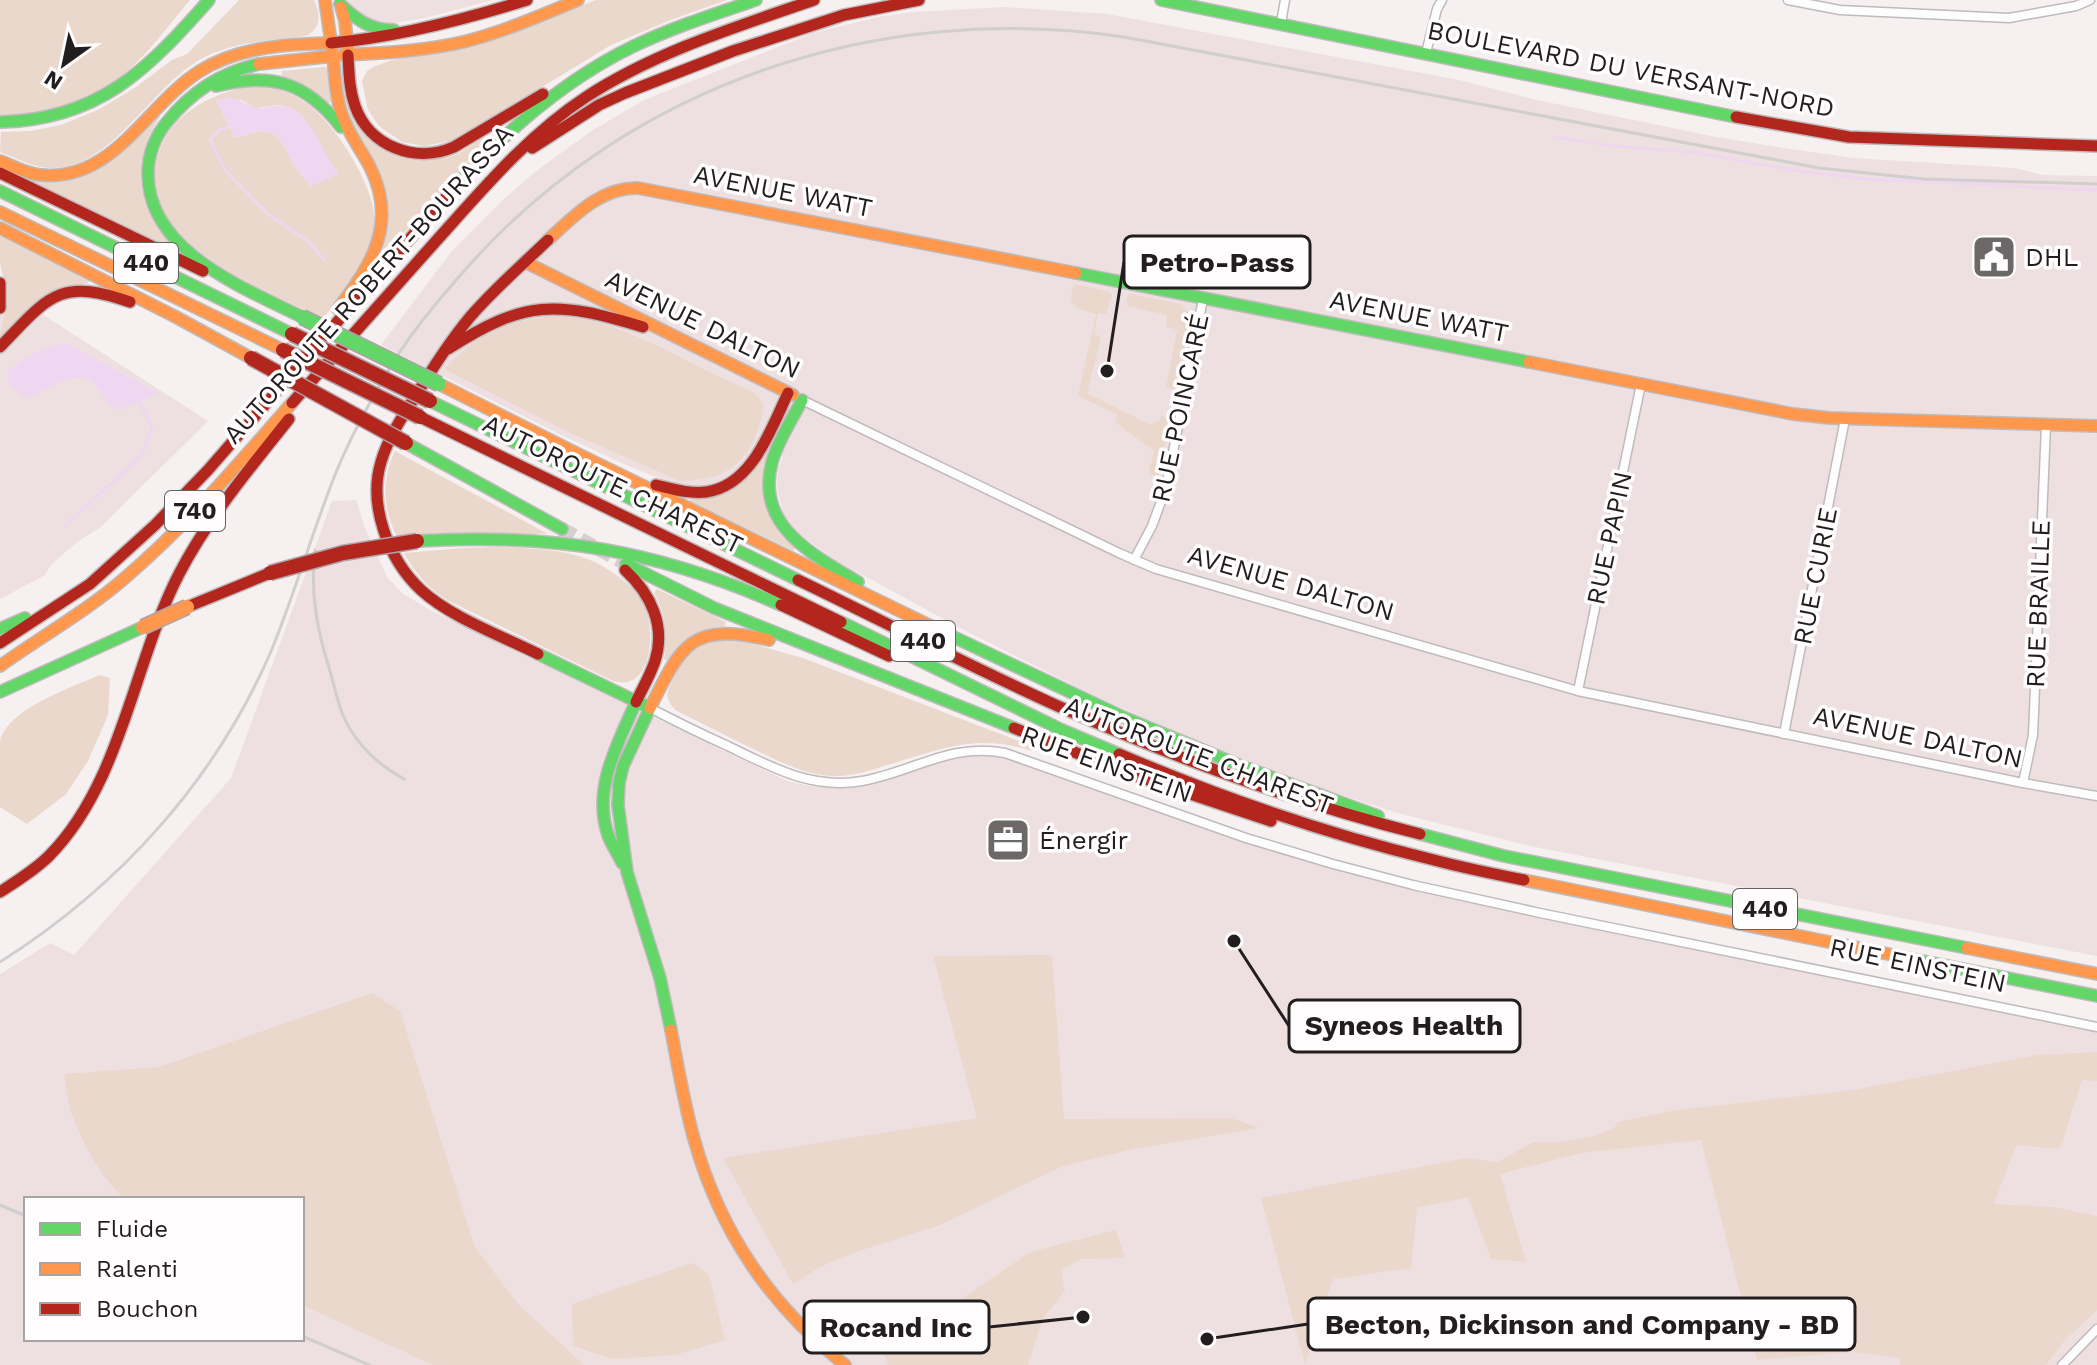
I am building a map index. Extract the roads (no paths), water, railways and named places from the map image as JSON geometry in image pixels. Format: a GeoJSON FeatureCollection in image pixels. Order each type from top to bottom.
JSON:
{"type":"FeatureCollection","features":[{"type":"Feature","properties":{"kind":"main road"},"geometry":{"type":"LineString","coordinates":[[0,122],[69,112],[104,95],[152,62],[209,0]]}},
{"type":"Feature","properties":{"kind":"main road"},"geometry":{"type":"LineString","coordinates":[[273,396],[358,283],[376,252],[381,232],[381,201],[375,177],[340,111],[325,0]]}},
{"type":"Feature","properties":{"kind":"main road"},"geometry":{"type":"LineString","coordinates":[[348,48],[460,21],[527,0]]}},
{"type":"Feature","properties":{"kind":"main road"},"geometry":{"type":"LineString","coordinates":[[0,161],[39,175],[57,176],[82,171],[108,156],[183,82],[227,57],[253,51],[348,48],[403,51],[466,41],[506,29],[578,0]]}},
{"type":"Feature","properties":{"kind":"main road","name":"AUTOROUTE ROBERT-BOURASSA"},"geometry":{"type":"LineString","coordinates":[[0,643],[90,584],[155,525],[208,470],[479,160],[520,121],[566,86],[617,55],[687,24],[756,0]]}},
{"type":"Feature","properties":{"kind":"main road","name":"AUTOROUTE ROBERT-BOURASSA"},"geometry":{"type":"LineString","coordinates":[[0,666],[89,607],[160,546],[216,488],[488,183],[535,136],[586,97],[650,62],[814,0]]}},
{"type":"Feature","properties":{"kind":"main road"},"geometry":{"type":"LineString","coordinates":[[488,183],[549,137],[599,105],[625,93],[804,26],[874,7],[919,0]]}},
{"type":"Feature","properties":{"kind":"main road","name":"BOULEVARD DU VERSANT-NORD"},"geometry":{"type":"LineString","coordinates":[[1161,0],[1720,114],[1849,137],[2097,146]]}},
{"type":"Feature","properties":{"kind":"main road"},"geometry":{"type":"LineString","coordinates":[[339,2],[358,22],[369,28],[382,31],[423,30]]}},
{"type":"Feature","properties":{"kind":"main road"},"geometry":{"type":"LineString","coordinates":[[339,2],[345,21],[353,99],[361,121],[365,128],[390,146],[406,152],[424,154],[451,148],[617,55]]}},
{"type":"Feature","properties":{"kind":"main road"},"geometry":{"type":"LineString","coordinates":[[302,317],[204,263],[180,244],[160,218],[152,200],[148,163],[157,134],[171,114],[221,76],[249,66],[332,49]]}},
{"type":"Feature","properties":{"kind":"main road"},"geometry":{"type":"LineString","coordinates":[[197,92],[251,79],[269,79],[293,86],[322,104],[363,157]]}},
{"type":"Feature","properties":{"kind":"main road"},"geometry":{"type":"LineString","coordinates":[[0,173],[302,317],[1058,687],[1173,738],[1434,839]]}},
{"type":"Feature","properties":{"kind":"main road","name":"AVENUE WATT"},"geometry":{"type":"LineString","coordinates":[[525,262],[575,215],[597,200],[617,190],[638,188],[1793,414],[1845,419],[2097,426]]}},
{"type":"Feature","properties":{"kind":"main road","name":"AUTOROUTE CHAREST"},"geometry":{"type":"LineString","coordinates":[[0,191],[970,664],[1103,726],[1193,762],[1286,795],[1434,839],[1554,867],[2097,974]]}},
{"type":"Feature","properties":{"kind":"main road","name":"AUTOROUTE CHAREST"},"geometry":{"type":"LineString","coordinates":[[0,212],[1062,730],[1197,786],[1338,834],[1432,860],[2097,996]]}},
{"type":"Feature","properties":{"kind":"main road"},"geometry":{"type":"LineString","coordinates":[[0,228],[211,336],[562,529]]}},
{"type":"Feature","properties":{"kind":"main road","name":"AVENUE DALTON"},"geometry":{"type":"LineString","coordinates":[[525,262],[802,400]]}},
{"type":"Feature","properties":{"kind":"main road","name":"RUE EINSTEIN"},"geometry":{"type":"LineString","coordinates":[[525,262],[484,301],[441,354],[393,432],[380,466],[377,485],[383,528],[399,562],[416,585],[446,608],[643,705]]}},
{"type":"Feature","properties":{"kind":"main road"},"geometry":{"type":"LineString","coordinates":[[0,283],[0,308]]}},
{"type":"Feature","properties":{"kind":"main road"},"geometry":{"type":"LineString","coordinates":[[1,346],[50,298],[82,289],[111,294],[211,336]]}},
{"type":"Feature","properties":{"kind":"main road"},"geometry":{"type":"LineString","coordinates":[[441,354],[466,336],[501,318],[554,308],[594,312],[678,337]]}},
{"type":"Feature","properties":{"kind":"main road"},"geometry":{"type":"LineString","coordinates":[[0,892],[37,866],[70,831],[105,765],[180,572],[227,499],[361,325]]}},
{"type":"Feature","properties":{"kind":"main road"},"geometry":{"type":"LineString","coordinates":[[549,438],[659,486],[688,493],[714,490],[729,484],[749,469],[788,393]]}},
{"type":"Feature","properties":{"kind":"main road"},"geometry":{"type":"LineString","coordinates":[[802,400],[778,448],[770,472],[770,502],[781,526],[828,564],[970,645]]}},
{"type":"Feature","properties":{"kind":"main road"},"geometry":{"type":"LineString","coordinates":[[0,692],[270,573],[343,553],[417,541],[487,538],[556,541],[630,553],[684,568],[756,594],[1001,708],[1062,730]]}},
{"type":"Feature","properties":{"kind":"main road"},"geometry":{"type":"LineString","coordinates":[[845,1365],[787,1313],[769,1291],[734,1238],[717,1205],[695,1141],[664,993],[626,871],[619,815],[619,784],[657,654],[658,625],[653,604],[624,566],[725,613],[1095,761],[1263,820],[1338,834]]}},
{"type":"Feature","properties":{"kind":"main road"},"geometry":{"type":"LineString","coordinates":[[0,629],[59,603]]}},
{"type":"Feature","properties":{"kind":"main road"},"geometry":{"type":"LineString","coordinates":[[643,705],[682,651],[698,638],[718,632],[751,635],[862,669]]}},
{"type":"Feature","properties":{"kind":"street"},"geometry":{"type":"LineString","coordinates":[[1281,23],[1285,0]]}},
{"type":"Feature","properties":{"kind":"street"},"geometry":{"type":"LineString","coordinates":[[1426,53],[1442,0]]}},
{"type":"Feature","properties":{"kind":"street"},"geometry":{"type":"LineString","coordinates":[[1788,0],[1840,10],[2009,18],[2090,0]]}},
{"type":"Feature","properties":{"kind":"street","name":"RUE POINCARÉ"},"geometry":{"type":"LineString","coordinates":[[1134,560],[1152,526],[1166,488],[1203,299]]}},
{"type":"Feature","properties":{"kind":"street","name":"RUE PAPIN"},"geometry":{"type":"LineString","coordinates":[[1578,691],[1641,384]]}},
{"type":"Feature","properties":{"kind":"street","name":"AVENUE DALTON"},"geometry":{"type":"LineString","coordinates":[[802,400],[1134,560],[1171,573],[1578,691],[2097,796]]}},
{"type":"Feature","properties":{"kind":"street","name":"RUE CURIE"},"geometry":{"type":"LineString","coordinates":[[1784,734],[1845,419]]}},
{"type":"Feature","properties":{"kind":"street","name":"RUE BRAILLE"},"geometry":{"type":"LineString","coordinates":[[2023,783],[2033,735],[2046,425]]}},
{"type":"Feature","properties":{"kind":"street","name":"RUE EINSTEIN"},"geometry":{"type":"LineString","coordinates":[[643,705],[780,770],[814,781],[862,781],[964,751],[1005,753],[1246,838],[1413,885],[2097,1027]]}},
{"type":"Feature","properties":{"kind":"street"},"geometry":{"type":"LineString","coordinates":[[2062,1365],[2097,1329]]}},
{"type":"Feature","properties":{"kind":"waterway"},"geometry":{"type":"LineString","coordinates":[[233,125],[219,130],[210,140],[225,170],[268,214],[309,242],[325,261]]}},
{"type":"Feature","properties":{"kind":"waterway"},"geometry":{"type":"LineString","coordinates":[[1555,137],[1613,146],[1691,152],[1799,171],[1867,179],[2097,190]]}},
{"type":"Feature","properties":{"kind":"waterway"},"geometry":{"type":"LineString","coordinates":[[66,525],[142,455],[152,427],[140,402],[136,400]]}},
{"type":"Feature","properties":{"kind":"tunnel"},"geometry":{"type":"LineString","coordinates":[[562,529],[626,564]]}},
{"type":"Feature","properties":{"kind":"railway"},"geometry":{"type":"LineString","coordinates":[[0,962],[44,932],[124,864],[193,786],[223,742],[272,649],[328,492],[353,435],[402,349],[465,270],[530,205],[602,150],[681,105],[764,70],[851,45],[941,32],[1032,29],[1124,37],[1819,168],[1924,179],[2097,184]]}},
{"type":"Feature","properties":{"kind":"railway"},"geometry":{"type":"LineString","coordinates":[[315,550],[313,581],[316,611],[321,641],[342,713],[367,751],[404,779]]}},
{"type":"Feature","properties":{"kind":"railway"},"geometry":{"type":"LineString","coordinates":[[0,1205],[24,1215]]}},
{"type":"Feature","properties":{"kind":"railway"},"geometry":{"type":"LineString","coordinates":[[304,1337],[369,1365]]}},
{"type":"Feature","properties":{"kind":"place","name":"DHL"},"geometry":{"type":"Point","coordinates":[1994,257]}},
{"type":"Feature","properties":{"kind":"place","name":"Petro-Pass"},"geometry":{"type":"Point","coordinates":[1107,371]}},
{"type":"Feature","properties":{"kind":"place","name":"Énergir"},"geometry":{"type":"Point","coordinates":[1008,840]}},
{"type":"Feature","properties":{"kind":"place","name":"Syneos Health"},"geometry":{"type":"Point","coordinates":[1234,941]}},
{"type":"Feature","properties":{"kind":"place","name":"Rocand Inc"},"geometry":{"type":"Point","coordinates":[1083,1317]}},
{"type":"Feature","properties":{"kind":"place","name":"Becton, Dickinson and Company - BD"},"geometry":{"type":"Point","coordinates":[1207,1339]}}]}
